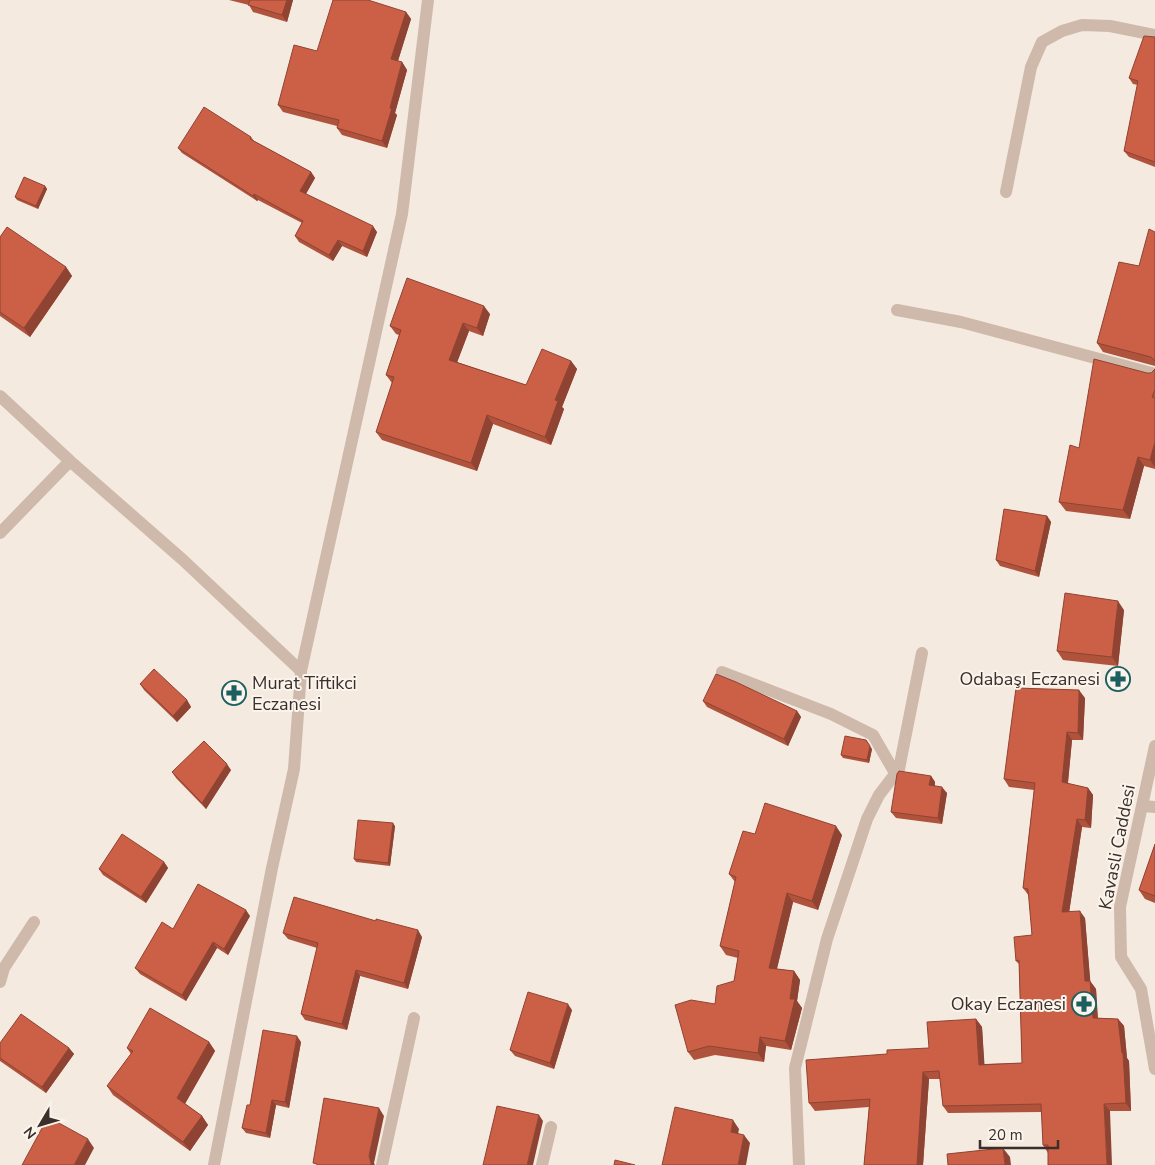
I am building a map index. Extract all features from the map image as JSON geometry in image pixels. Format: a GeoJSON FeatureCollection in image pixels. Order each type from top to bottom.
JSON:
{"type":"FeatureCollection","features":[{"type":"Feature","properties":{"kind":"street"},"geometry":{"type":"LineString","coordinates":[[214,1165],[272,868],[294,769],[302,671],[402,214],[428,0]]}},
{"type":"Feature","properties":{"kind":"street"},"geometry":{"type":"LineString","coordinates":[[1006,192],[1031,67],[1042,42],[1062,31],[1082,25],[1110,26],[1155,35]]}},
{"type":"Feature","properties":{"kind":"street"},"geometry":{"type":"LineString","coordinates":[[897,310],[961,322],[1155,374]]}},
{"type":"Feature","properties":{"kind":"street"},"geometry":{"type":"LineString","coordinates":[[0,396],[70,461],[183,560],[302,671]]}},
{"type":"Feature","properties":{"kind":"street"},"geometry":{"type":"LineString","coordinates":[[0,533],[70,461]]}},
{"type":"Feature","properties":{"kind":"street"},"geometry":{"type":"LineString","coordinates":[[800,1165],[795,1068],[827,939],[867,819],[879,795],[898,769],[922,653]]}},
{"type":"Feature","properties":{"kind":"street"},"geometry":{"type":"LineString","coordinates":[[722,672],[831,714],[873,735],[895,773]]}},
{"type":"Feature","properties":{"kind":"street","name":"Kavasli Caddesi"},"geometry":{"type":"LineString","coordinates":[[1155,746],[1149,806],[1120,907],[1121,957],[1141,989],[1155,1069]]}},
{"type":"Feature","properties":{"kind":"street"},"geometry":{"type":"LineString","coordinates":[[0,982],[4,968],[34,922]]}},
{"type":"Feature","properties":{"kind":"street"},"geometry":{"type":"LineString","coordinates":[[382,1165],[414,1018]]}},
{"type":"Feature","properties":{"kind":"street"},"geometry":{"type":"LineString","coordinates":[[542,1165],[551,1128]]}},
{"type":"Feature","properties":{"kind":"building"},"geometry":{"type":"Polygon","coordinates":[[[250,0],[287,0],[282,15],[248,5],[250,0]]]}},
{"type":"Feature","properties":{"kind":"building"},"geometry":{"type":"Polygon","coordinates":[[[333,0],[368,0],[406,12],[391,59],[402,62],[390,108],[392,108],[382,141],[337,128],[339,120],[278,105],[294,45],[317,51],[333,0]]]}},
{"type":"Feature","properties":{"kind":"building"},"geometry":{"type":"Polygon","coordinates":[[[1144,36],[1155,37],[1155,162],[1124,151],[1138,81],[1129,78],[1144,36]]]}},
{"type":"Feature","properties":{"kind":"building"},"geometry":{"type":"Polygon","coordinates":[[[204,107],[251,137],[250,139],[311,172],[300,191],[373,226],[363,251],[338,240],[329,255],[295,236],[303,221],[254,194],[253,196],[178,148],[204,107]]]}},
{"type":"Feature","properties":{"kind":"building"},"geometry":{"type":"Polygon","coordinates":[[[24,177],[45,186],[36,206],[15,197],[24,177]]]}},
{"type":"Feature","properties":{"kind":"building"},"geometry":{"type":"Polygon","coordinates":[[[7,227],[66,267],[24,328],[0,312],[0,237],[7,227]]]}},
{"type":"Feature","properties":{"kind":"building"},"geometry":{"type":"Polygon","coordinates":[[[1149,229],[1155,232],[1155,361],[1151,357],[1097,343],[1119,262],[1139,266],[1149,229]]]}},
{"type":"Feature","properties":{"kind":"building"},"geometry":{"type":"Polygon","coordinates":[[[407,278],[484,306],[477,328],[463,323],[449,360],[526,385],[542,349],[571,361],[555,400],[558,401],[545,437],[487,415],[471,463],[376,432],[394,377],[386,375],[401,330],[390,326],[407,278]]]}},
{"type":"Feature","properties":{"kind":"building"},"geometry":{"type":"Polygon","coordinates":[[[1094,359],[1147,373],[1151,373],[1155,369],[1155,390],[1152,397],[1155,398],[1155,442],[1150,460],[1138,457],[1123,510],[1059,502],[1070,445],[1079,448],[1094,359]]]}},
{"type":"Feature","properties":{"kind":"building"},"geometry":{"type":"Polygon","coordinates":[[[1004,509],[1047,516],[1035,571],[996,560],[1004,509]]]}},
{"type":"Feature","properties":{"kind":"building"},"geometry":{"type":"Polygon","coordinates":[[[1065,593],[1118,601],[1112,657],[1057,651],[1065,593]]]}},
{"type":"Feature","properties":{"kind":"building"},"geometry":{"type":"Polygon","coordinates":[[[154,669],[187,700],[173,716],[140,684],[154,669]]]}},
{"type":"Feature","properties":{"kind":"building"},"geometry":{"type":"Polygon","coordinates":[[[716,674],[797,711],[784,739],[703,701],[716,674]]]}},
{"type":"Feature","properties":{"kind":"building"},"geometry":{"type":"Polygon","coordinates":[[[1016,688],[1079,690],[1078,733],[1067,732],[1062,782],[1088,788],[1085,820],[1077,819],[1062,912],[1080,911],[1085,981],[1090,981],[1093,1018],[1118,1019],[1123,1053],[1126,1103],[1104,1104],[1107,1165],[1048,1165],[1048,1145],[1043,1145],[1041,1104],[943,1106],[939,1071],[923,1072],[917,1165],[864,1165],[870,1099],[809,1103],[806,1060],[887,1054],[887,1050],[929,1048],[927,1022],[976,1019],[979,1065],[1022,1063],[1019,960],[1016,961],[1014,937],[1032,935],[1028,889],[1023,888],[1035,783],[1004,779],[1016,688]]]}},
{"type":"Feature","properties":{"kind":"building"},"geometry":{"type":"Polygon","coordinates":[[[845,736],[866,740],[870,746],[867,760],[841,755],[845,736]]]}},
{"type":"Feature","properties":{"kind":"building"},"geometry":{"type":"Polygon","coordinates":[[[204,741],[227,764],[202,803],[172,772],[204,741]]]}},
{"type":"Feature","properties":{"kind":"building"},"geometry":{"type":"Polygon","coordinates":[[[899,771],[931,776],[929,785],[942,787],[938,818],[891,812],[899,771]]]}},
{"type":"Feature","properties":{"kind":"building"},"geometry":{"type":"Polygon","coordinates":[[[765,803],[836,826],[812,901],[787,893],[769,968],[794,971],[790,999],[795,999],[785,1041],[760,1037],[758,1053],[709,1046],[688,1052],[675,1005],[691,1000],[715,1004],[717,986],[734,981],[739,951],[720,946],[736,877],[729,874],[743,831],[755,834],[765,803]]]}},
{"type":"Feature","properties":{"kind":"building"},"geometry":{"type":"Polygon","coordinates":[[[358,820],[393,823],[388,863],[354,859],[358,820]]]}},
{"type":"Feature","properties":{"kind":"building"},"geometry":{"type":"Polygon","coordinates":[[[122,834],[164,862],[141,897],[99,869],[122,834]]]}},
{"type":"Feature","properties":{"kind":"building"},"geometry":{"type":"Polygon","coordinates":[[[1155,844],[1155,896],[1139,890],[1155,844]]]}},
{"type":"Feature","properties":{"kind":"building"},"geometry":{"type":"Polygon","coordinates":[[[198,884],[246,910],[224,949],[213,942],[182,995],[135,968],[162,922],[173,929],[198,884]]]}},
{"type":"Feature","properties":{"kind":"building"},"geometry":{"type":"Polygon","coordinates":[[[294,897],[376,921],[376,919],[418,930],[404,983],[356,970],[342,1024],[301,1014],[318,943],[283,933],[294,897]]]}},
{"type":"Feature","properties":{"kind":"building"},"geometry":{"type":"Polygon","coordinates":[[[528,992],[568,1004],[550,1063],[510,1050],[528,992]]]}},
{"type":"Feature","properties":{"kind":"building"},"geometry":{"type":"Polygon","coordinates":[[[150,1008],[209,1042],[177,1098],[202,1116],[183,1142],[107,1086],[133,1051],[127,1048],[150,1008]]]}},
{"type":"Feature","properties":{"kind":"building"},"geometry":{"type":"Polygon","coordinates":[[[21,1014],[69,1048],[42,1087],[0,1058],[0,1043],[21,1014]]]}},
{"type":"Feature","properties":{"kind":"building"},"geometry":{"type":"Polygon","coordinates":[[[263,1030],[297,1036],[285,1102],[272,1100],[266,1133],[242,1128],[247,1105],[250,1105],[263,1030]]]}},
{"type":"Feature","properties":{"kind":"building"},"geometry":{"type":"Polygon","coordinates":[[[324,1098],[379,1108],[369,1156],[371,1165],[317,1165],[313,1163],[324,1098]]]}},
{"type":"Feature","properties":{"kind":"building"},"geometry":{"type":"Polygon","coordinates":[[[497,1106],[539,1115],[527,1165],[483,1165],[497,1106]]]}},
{"type":"Feature","properties":{"kind":"building"},"geometry":{"type":"Polygon","coordinates":[[[675,1107],[733,1120],[731,1132],[744,1135],[738,1165],[662,1165],[675,1107]]]}},
{"type":"Feature","properties":{"kind":"building"},"geometry":{"type":"Polygon","coordinates":[[[48,1117],[88,1139],[74,1165],[22,1165],[48,1117]]]}},
{"type":"Feature","properties":{"kind":"building"},"geometry":{"type":"Polygon","coordinates":[[[1003,1148],[1005,1165],[948,1165],[947,1154],[1003,1148]]]}},
{"type":"Feature","properties":{"kind":"building"},"geometry":{"type":"Polygon","coordinates":[[[615,1160],[635,1165],[614,1165],[615,1160]]]}},
{"type":"Feature","properties":{"kind":"place","name":"Odabaşı Eczanesi"},"geometry":{"type":"Point","coordinates":[1118,679]}},
{"type":"Feature","properties":{"kind":"place","name":"Murat Tiftikci Eczanesi"},"geometry":{"type":"Point","coordinates":[234,693]}},
{"type":"Feature","properties":{"kind":"place","name":"Okay Eczanesi"},"geometry":{"type":"Point","coordinates":[1084,1004]}}]}
